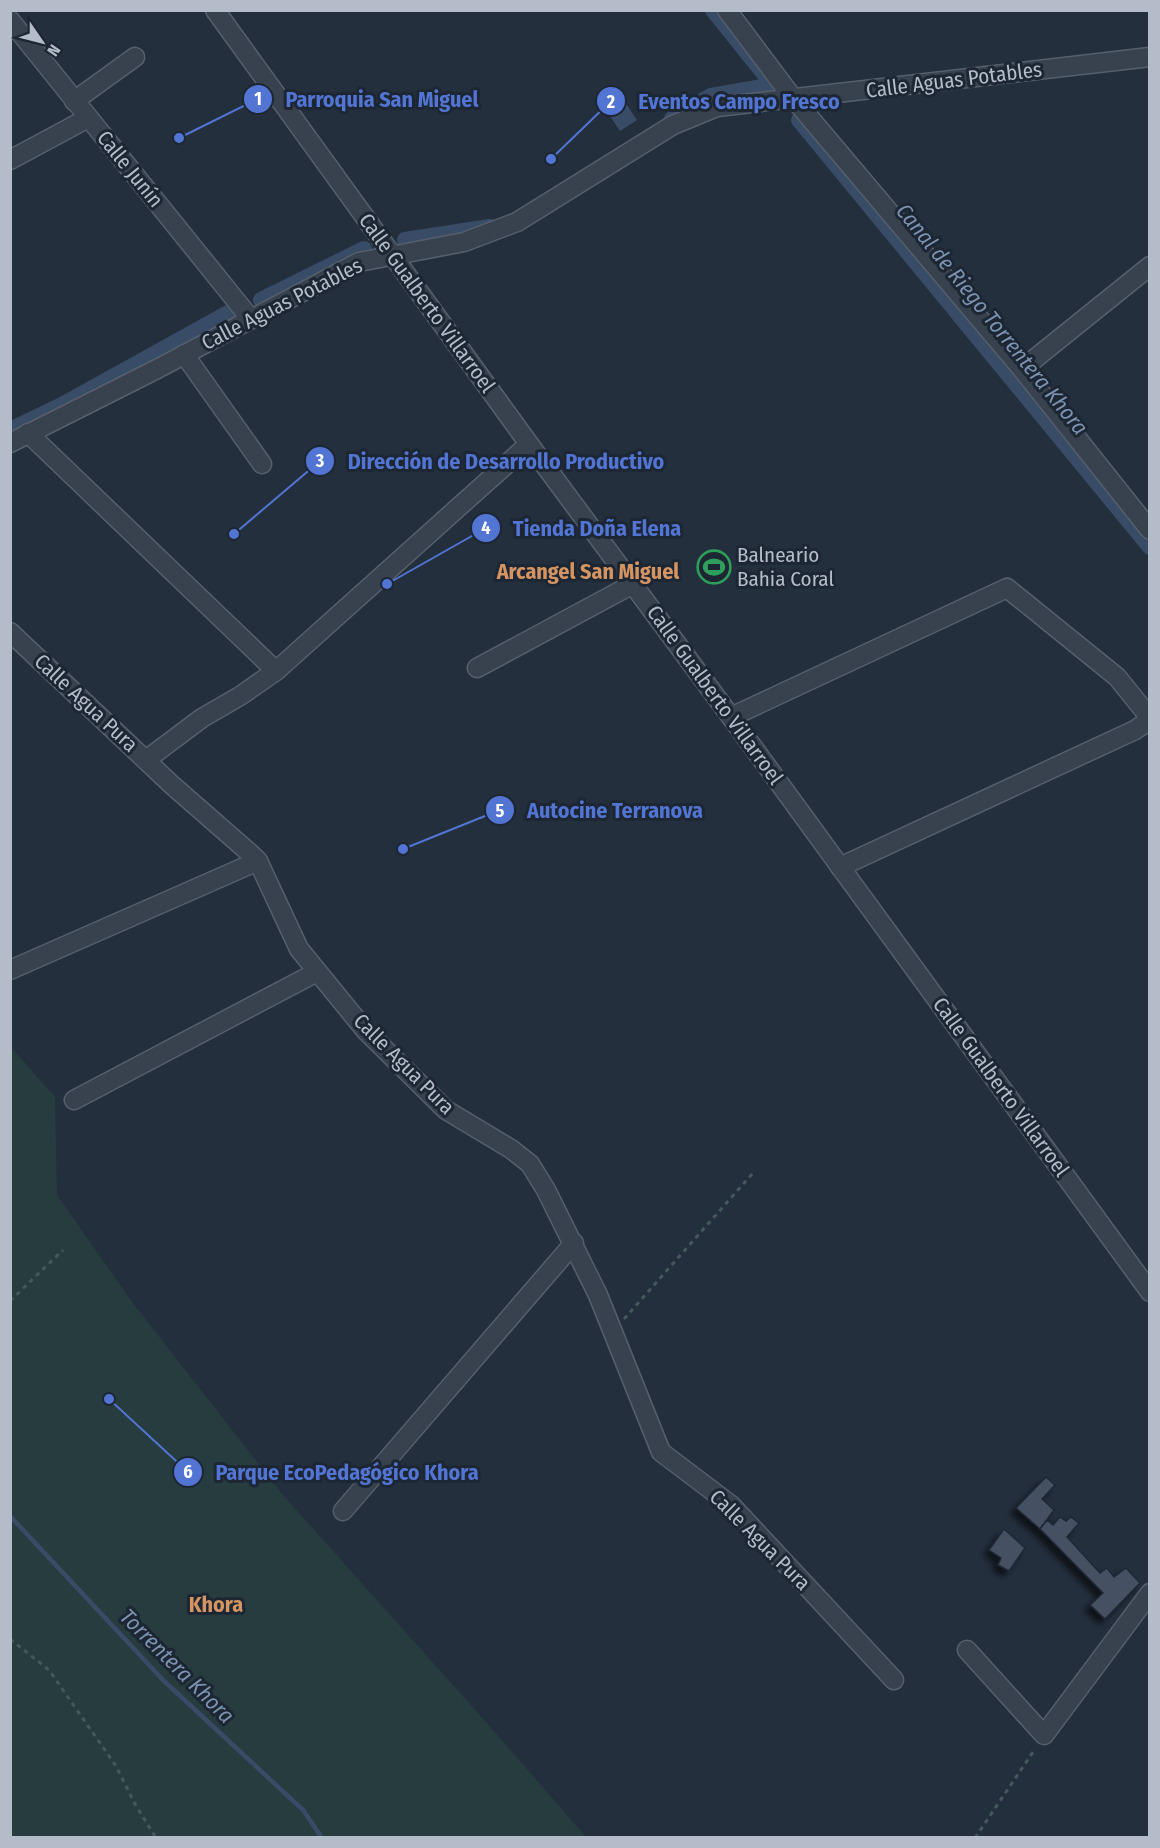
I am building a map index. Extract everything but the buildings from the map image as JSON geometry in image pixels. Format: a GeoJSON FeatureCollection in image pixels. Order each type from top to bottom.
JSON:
{"type":"FeatureCollection","features":[{"type":"Feature","properties":{"kind":"street","name":"Calle Gualberto Villarroel"},"geometry":{"type":"LineString","coordinates":[[215,10],[1149,1292]]}},
{"type":"Feature","properties":{"kind":"street"},"geometry":{"type":"LineString","coordinates":[[727,10],[793,98],[1022,369],[1149,531]]}},
{"type":"Feature","properties":{"kind":"street","name":"Calle Junín"},"geometry":{"type":"LineString","coordinates":[[10,20],[250,318]]}},
{"type":"Feature","properties":{"kind":"street"},"geometry":{"type":"LineString","coordinates":[[74,101],[135,57]]}},
{"type":"Feature","properties":{"kind":"street","name":"Calle Aguas Potables"},"geometry":{"type":"LineString","coordinates":[[10,443],[359,262],[464,242],[517,222],[673,125],[717,107],[1149,57]]}},
{"type":"Feature","properties":{"kind":"street"},"geometry":{"type":"LineString","coordinates":[[10,160],[88,118]]}},
{"type":"Feature","properties":{"kind":"street"},"geometry":{"type":"LineString","coordinates":[[1022,369],[1149,266]]}},
{"type":"Feature","properties":{"kind":"street"},"geometry":{"type":"LineString","coordinates":[[184,354],[262,464]]}},
{"type":"Feature","properties":{"kind":"street"},"geometry":{"type":"LineString","coordinates":[[28,433],[276,671]]}},
{"type":"Feature","properties":{"kind":"street"},"geometry":{"type":"LineString","coordinates":[[146,759],[202,718],[240,696],[276,671],[529,444]]}},
{"type":"Feature","properties":{"kind":"street"},"geometry":{"type":"LineString","coordinates":[[477,668],[633,584]]}},
{"type":"Feature","properties":{"kind":"street"},"geometry":{"type":"LineString","coordinates":[[732,717],[1007,588],[1117,677],[1149,719],[1135,730],[840,867]]}},
{"type":"Feature","properties":{"kind":"street","name":"Calle Agua Pura"},"geometry":{"type":"LineString","coordinates":[[10,632],[172,785],[258,861],[299,949],[366,1031],[446,1110],[511,1149],[530,1164],[574,1244],[614,1332],[661,1452],[731,1504],[894,1680]]}},
{"type":"Feature","properties":{"kind":"street"},"geometry":{"type":"LineString","coordinates":[[10,970],[258,861]]}},
{"type":"Feature","properties":{"kind":"street"},"geometry":{"type":"LineString","coordinates":[[74,1100],[318,972]]}},
{"type":"Feature","properties":{"kind":"street"},"geometry":{"type":"LineString","coordinates":[[343,1511],[574,1244]]}},
{"type":"Feature","properties":{"kind":"street"},"geometry":{"type":"LineString","coordinates":[[967,1650],[1044,1735],[1149,1593]]}},
{"type":"Feature","properties":{"kind":"path"},"geometry":{"type":"LineString","coordinates":[[614,1332],[753,1173]]}},
{"type":"Feature","properties":{"kind":"path"},"geometry":{"type":"LineString","coordinates":[[10,1301],[63,1250]]}},
{"type":"Feature","properties":{"kind":"path"},"geometry":{"type":"LineString","coordinates":[[10,1639],[49,1670],[116,1766],[135,1804],[156,1838]]}},
{"type":"Feature","properties":{"kind":"path"},"geometry":{"type":"LineString","coordinates":[[975,1838],[1044,1735]]}},
{"type":"Feature","properties":{"kind":"green space"},"geometry":{"type":"Polygon","coordinates":[[[10,1046],[55,1097],[57,1195],[132,1302],[283,1495],[586,1837],[11,1837],[10,1046]]]}},
{"type":"Feature","properties":{"kind":"water"},"geometry":{"type":"Polygon","coordinates":[[[621,96],[637,120],[620,131],[604,107],[621,96]]]}},
{"type":"Feature","properties":{"kind":"waterway","name":"Canal de Riego Torrentera Khora"},"geometry":{"type":"LineString","coordinates":[[672,119],[711,96],[773,85],[713,10]]}},
{"type":"Feature","properties":{"kind":"waterway","name":"Canal de Riego Torrentera Khora"},"geometry":{"type":"LineString","coordinates":[[799,120],[1150,547]]}},
{"type":"Feature","properties":{"kind":"waterway","name":"Canal de Riego Torrentera Khora"},"geometry":{"type":"LineString","coordinates":[[405,240],[490,227]]}},
{"type":"Feature","properties":{"kind":"waterway","name":"Canal de Riego Torrentera Khora"},"geometry":{"type":"LineString","coordinates":[[261,300],[364,249]]}},
{"type":"Feature","properties":{"kind":"waterway","name":"Canal de Riego Torrentera Khora"},"geometry":{"type":"LineString","coordinates":[[10,430],[62,405],[228,313]]}},
{"type":"Feature","properties":{"kind":"waterway","name":"Torrentera Khora"},"geometry":{"type":"LineString","coordinates":[[10,1516],[164,1681],[303,1810],[322,1838]]}},
{"type":"Feature","properties":{"kind":"place","name":"Parroquia San Miguel"},"geometry":{"type":"Point","coordinates":[179,138]}},
{"type":"Feature","properties":{"kind":"place","name":"Eventos Campo Fresco"},"geometry":{"type":"Point","coordinates":[551,159]}},
{"type":"Feature","properties":{"kind":"place","name":"Dirección de Desarrollo Productivo"},"geometry":{"type":"Point","coordinates":[234,534]}},
{"type":"Feature","properties":{"kind":"place","name":"Balneario Bahia Coral"},"geometry":{"type":"Point","coordinates":[714,567]}},
{"type":"Feature","properties":{"kind":"place","name":"Tienda Doña Elena"},"geometry":{"type":"Point","coordinates":[387,584]}},
{"type":"Feature","properties":{"kind":"place","name":"Autocine Terranova"},"geometry":{"type":"Point","coordinates":[403,849]}},
{"type":"Feature","properties":{"kind":"place","name":"Parque EcoPedagógico Khora"},"geometry":{"type":"Point","coordinates":[109,1399]}},
{"type":"Feature","properties":{"kind":"district","name":"Arcangel San Miguel"},"geometry":{"type":"Point","coordinates":[588,571]}},
{"type":"Feature","properties":{"kind":"district","name":"Khora"},"geometry":{"type":"Point","coordinates":[216,1604]}}]}
